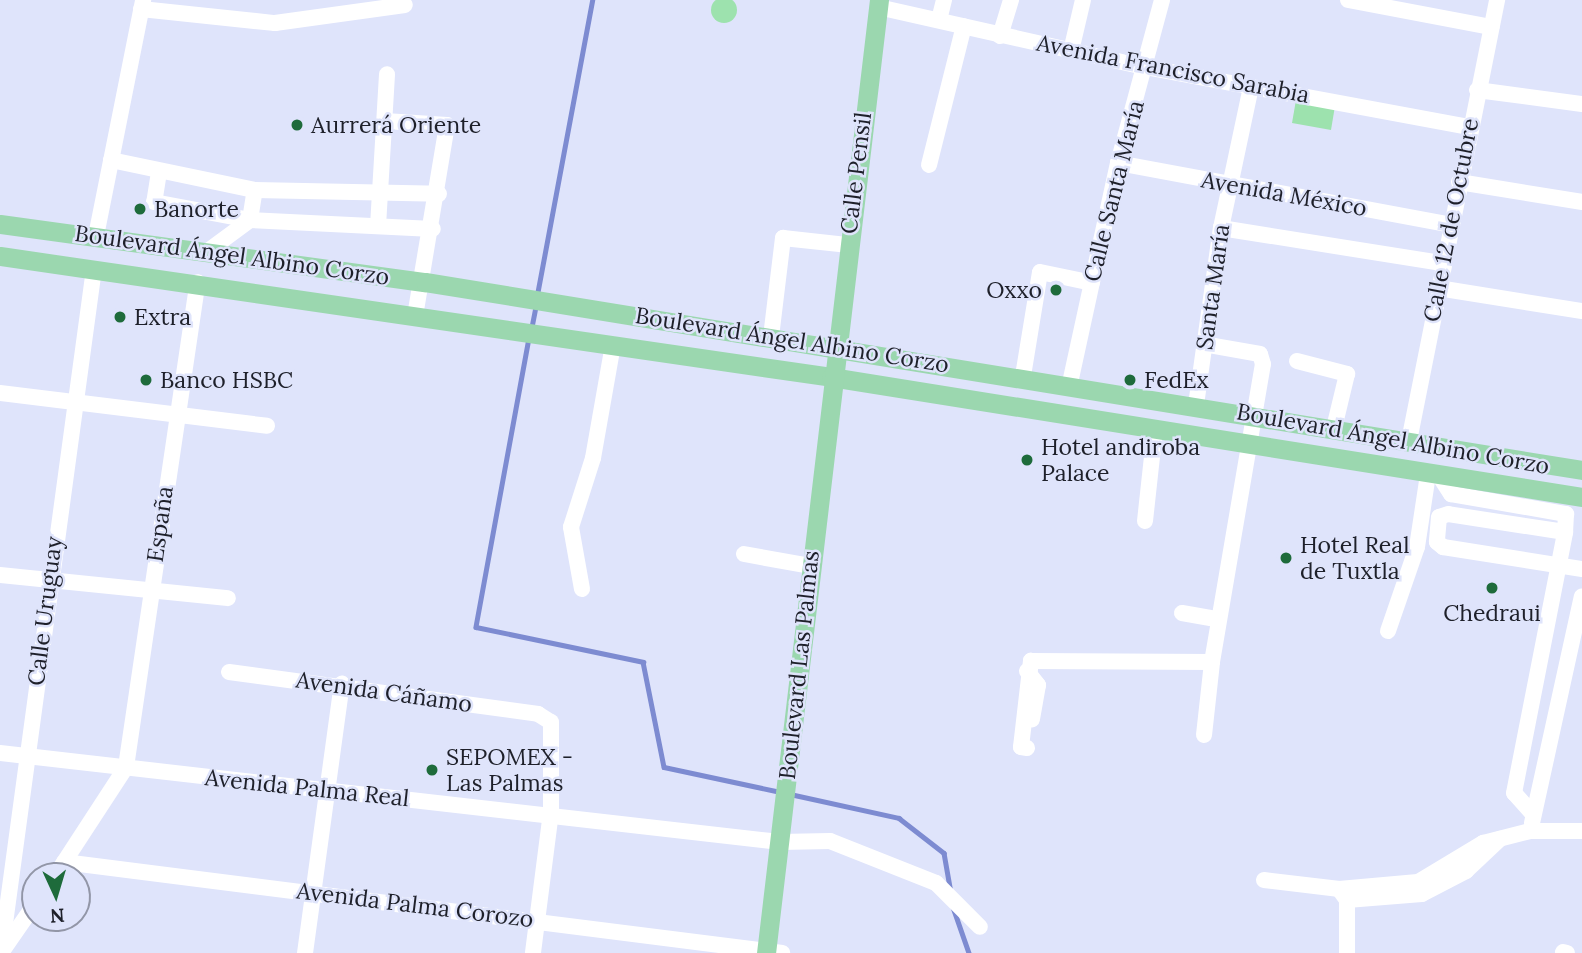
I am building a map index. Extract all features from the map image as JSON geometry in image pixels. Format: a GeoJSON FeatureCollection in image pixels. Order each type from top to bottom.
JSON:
{"type":"FeatureCollection","features":[{"type":"Feature","properties":{"kind":"main road","name":"Calle Pensil"},"geometry":{"type":"LineString","coordinates":[[831,377],[879,4]]}},
{"type":"Feature","properties":{"kind":"main road","name":"Boulevard Ángel Albino Corzo"},"geometry":{"type":"LineString","coordinates":[[0,226],[26,227],[208,251],[511,295],[1070,383],[1582,470]]}},
{"type":"Feature","properties":{"kind":"main road"},"geometry":{"type":"LineString","coordinates":[[0,226],[6,241],[5,255]]}},
{"type":"Feature","properties":{"kind":"main road"},"geometry":{"type":"LineString","coordinates":[[5,255],[26,227]]}},
{"type":"Feature","properties":{"kind":"main road","name":"Boulevard Ángel Albino Corzo"},"geometry":{"type":"LineString","coordinates":[[5,255],[831,377],[1582,498]]}},
{"type":"Feature","properties":{"kind":"main road","name":"Boulevard Las Palmas"},"geometry":{"type":"LineString","coordinates":[[771,952],[780,842],[831,377]]}},
{"type":"Feature","properties":{"kind":"main road"},"geometry":{"type":"LineString","coordinates":[[1556,493],[1561,467]]}},
{"type":"Feature","properties":{"kind":"street"},"geometry":{"type":"LineString","coordinates":[[939,20],[944,0]]}},
{"type":"Feature","properties":{"kind":"street"},"geometry":{"type":"LineString","coordinates":[[1000,36],[1011,0]]}},
{"type":"Feature","properties":{"kind":"street"},"geometry":{"type":"LineString","coordinates":[[1071,51],[1083,0]]}},
{"type":"Feature","properties":{"kind":"street","name":"Calle Santa María"},"geometry":{"type":"LineString","coordinates":[[1070,383],[1118,163],[1162,0]]}},
{"type":"Feature","properties":{"kind":"street"},"geometry":{"type":"LineString","coordinates":[[1348,0],[1491,27]]}},
{"type":"Feature","properties":{"kind":"street","name":"Calle 12 de Octubre"},"geometry":{"type":"LineString","coordinates":[[1409,441],[1469,127],[1497,0]]}},
{"type":"Feature","properties":{"kind":"street","name":"Avenida Francisco Sarabia"},"geometry":{"type":"LineString","coordinates":[[879,4],[1000,36],[1145,67],[1469,127]]}},
{"type":"Feature","properties":{"kind":"street"},"geometry":{"type":"LineString","coordinates":[[96,236],[142,5],[275,23],[405,5]]}},
{"type":"Feature","properties":{"kind":"street"},"geometry":{"type":"LineString","coordinates":[[929,166],[964,26]]}},
{"type":"Feature","properties":{"kind":"street"},"geometry":{"type":"LineString","coordinates":[[378,226],[387,74]]}},
{"type":"Feature","properties":{"kind":"street","name":"Santa María"},"geometry":{"type":"LineString","coordinates":[[1196,405],[1221,228],[1251,87]]}},
{"type":"Feature","properties":{"kind":"street"},"geometry":{"type":"LineString","coordinates":[[1477,90],[1582,104]]}},
{"type":"Feature","properties":{"kind":"street"},"geometry":{"type":"LineString","coordinates":[[385,121],[447,125],[425,282],[415,316]]}},
{"type":"Feature","properties":{"kind":"street"},"geometry":{"type":"LineString","coordinates":[[111,160],[255,190],[439,194]]}},
{"type":"Feature","properties":{"kind":"street","name":"Avenida México"},"geometry":{"type":"LineString","coordinates":[[1118,163],[1451,225]]}},
{"type":"Feature","properties":{"kind":"street"},"geometry":{"type":"LineString","coordinates":[[159,172],[154,202],[250,220],[433,229]]}},
{"type":"Feature","properties":{"kind":"street"},"geometry":{"type":"LineString","coordinates":[[1459,182],[1582,202]]}},
{"type":"Feature","properties":{"kind":"street"},"geometry":{"type":"LineString","coordinates":[[208,251],[250,220],[255,190]]}},
{"type":"Feature","properties":{"kind":"street"},"geometry":{"type":"LineString","coordinates":[[1221,228],[1442,263]]}},
{"type":"Feature","properties":{"kind":"street"},"geometry":{"type":"LineString","coordinates":[[771,337],[783,238],[847,245]]}},
{"type":"Feature","properties":{"kind":"street","name":"Calle Uruguay"},"geometry":{"type":"LineString","coordinates":[[2,952],[47,579],[94,269]]}},
{"type":"Feature","properties":{"kind":"street"},"geometry":{"type":"LineString","coordinates":[[1023,376],[1040,272],[1092,283]]}},
{"type":"Feature","properties":{"kind":"street","name":"España"},"geometry":{"type":"LineString","coordinates":[[126,766],[174,412],[198,282]]}},
{"type":"Feature","properties":{"kind":"street"},"geometry":{"type":"LineString","coordinates":[[1438,288],[1582,311]]}},
{"type":"Feature","properties":{"kind":"street"},"geometry":{"type":"LineString","coordinates":[[1204,735],[1217,619],[1253,415],[1260,354],[1205,344]]}},
{"type":"Feature","properties":{"kind":"street"},"geometry":{"type":"LineString","coordinates":[[582,590],[571,527],[593,458],[613,345]]}},
{"type":"Feature","properties":{"kind":"street"},"geometry":{"type":"LineString","coordinates":[[1297,360],[1347,374],[1334,428]]}},
{"type":"Feature","properties":{"kind":"street"},"geometry":{"type":"LineString","coordinates":[[0,393],[174,412],[267,426]]}},
{"type":"Feature","properties":{"kind":"street"},"geometry":{"type":"LineString","coordinates":[[1145,521],[1155,429]]}},
{"type":"Feature","properties":{"kind":"street"},"geometry":{"type":"LineString","coordinates":[[1433,474],[1451,494],[1564,509],[1560,565],[1514,793],[1534,814]]}},
{"type":"Feature","properties":{"kind":"street"},"geometry":{"type":"LineString","coordinates":[[1388,631],[1417,547],[1433,474]]}},
{"type":"Feature","properties":{"kind":"street"},"geometry":{"type":"LineString","coordinates":[[1564,532],[1439,517],[1437,542],[1443,548],[1582,569]]}},
{"type":"Feature","properties":{"kind":"street"},"geometry":{"type":"LineString","coordinates":[[744,554],[810,566]]}},
{"type":"Feature","properties":{"kind":"street"},"geometry":{"type":"LineString","coordinates":[[0,575],[228,598]]}},
{"type":"Feature","properties":{"kind":"street"},"geometry":{"type":"LineString","coordinates":[[1530,831],[1582,596]]}},
{"type":"Feature","properties":{"kind":"street"},"geometry":{"type":"LineString","coordinates":[[1182,612],[1217,619]]}},
{"type":"Feature","properties":{"kind":"street"},"geometry":{"type":"LineString","coordinates":[[1027,671],[1038,658],[1212,662]]}},
{"type":"Feature","properties":{"kind":"street","name":"Avenida Cáñamo"},"geometry":{"type":"LineString","coordinates":[[229,672],[342,684],[538,714],[555,730],[551,812]]}},
{"type":"Feature","properties":{"kind":"street"},"geometry":{"type":"LineString","coordinates":[[305,953],[342,684]]}},
{"type":"Feature","properties":{"kind":"street","name":"Avenida Palma Real"},"geometry":{"type":"LineString","coordinates":[[0,753],[327,792],[551,812],[780,842],[830,841],[936,883],[980,927]]}},
{"type":"Feature","properties":{"kind":"street"},"geometry":{"type":"LineString","coordinates":[[64,862],[126,766]]}},
{"type":"Feature","properties":{"kind":"street"},"geometry":{"type":"LineString","coordinates":[[533,953],[551,812]]}},
{"type":"Feature","properties":{"kind":"street"},"geometry":{"type":"LineString","coordinates":[[1264,880],[1345,891],[1418,882],[1500,839],[1530,831],[1582,831]]}},
{"type":"Feature","properties":{"kind":"street","name":"Avenida Palma Corozo"},"geometry":{"type":"LineString","coordinates":[[91,872],[313,892],[771,952]]}},
{"type":"Feature","properties":{"kind":"street"},"geometry":{"type":"LineString","coordinates":[[1345,891],[1347,953]]}},
{"type":"Feature","properties":{"kind":"street"},"geometry":{"type":"LineString","coordinates":[[2,952],[21,924]]}},
{"type":"Feature","properties":{"kind":"green space"},"geometry":{"type":"Polygon","coordinates":[[[724,-3],[733,1],[737,10],[733,19],[724,23],[715,19],[711,10],[715,1],[724,-3]]]}},
{"type":"Feature","properties":{"kind":"green space"},"geometry":{"type":"Polygon","coordinates":[[[1296,100],[1335,106],[1331,130],[1292,123],[1296,100]]]}},
{"type":"Feature","properties":{"kind":"waterway"},"geometry":{"type":"LineString","coordinates":[[537,295],[592,0]]}},
{"type":"Feature","properties":{"kind":"waterway"},"geometry":{"type":"LineString","coordinates":[[531,330],[536,304]]}},
{"type":"Feature","properties":{"kind":"waterway"},"geometry":{"type":"LineString","coordinates":[[529,338],[476,627],[643,662],[664,767],[781,792]]}},
{"type":"Feature","properties":{"kind":"waterway"},"geometry":{"type":"LineString","coordinates":[[790,794],[899,818],[944,853],[950,888]]}},
{"type":"Feature","properties":{"kind":"waterway"},"geometry":{"type":"LineString","coordinates":[[953,907],[969,953]]}},
{"type":"Feature","properties":{"kind":"place","name":"Aurrerá Oriente"},"geometry":{"type":"Point","coordinates":[297,125]}},
{"type":"Feature","properties":{"kind":"place","name":"Banorte"},"geometry":{"type":"Point","coordinates":[140,209]}},
{"type":"Feature","properties":{"kind":"place","name":"Oxxo"},"geometry":{"type":"Point","coordinates":[1056,290]}},
{"type":"Feature","properties":{"kind":"place","name":"Extra"},"geometry":{"type":"Point","coordinates":[120,317]}},
{"type":"Feature","properties":{"kind":"place","name":"Banco HSBC"},"geometry":{"type":"Point","coordinates":[146,380]}},
{"type":"Feature","properties":{"kind":"place","name":"FedEx"},"geometry":{"type":"Point","coordinates":[1130,380]}},
{"type":"Feature","properties":{"kind":"place","name":"Hotel andiroba Palace"},"geometry":{"type":"Point","coordinates":[1027,460]}},
{"type":"Feature","properties":{"kind":"place","name":"Hotel Real de Tuxtla"},"geometry":{"type":"Point","coordinates":[1286,558]}},
{"type":"Feature","properties":{"kind":"place","name":"Chedraui"},"geometry":{"type":"Point","coordinates":[1492,588]}},
{"type":"Feature","properties":{"kind":"place","name":"SEPOMEX - Las Palmas"},"geometry":{"type":"Point","coordinates":[432,770]}}]}
